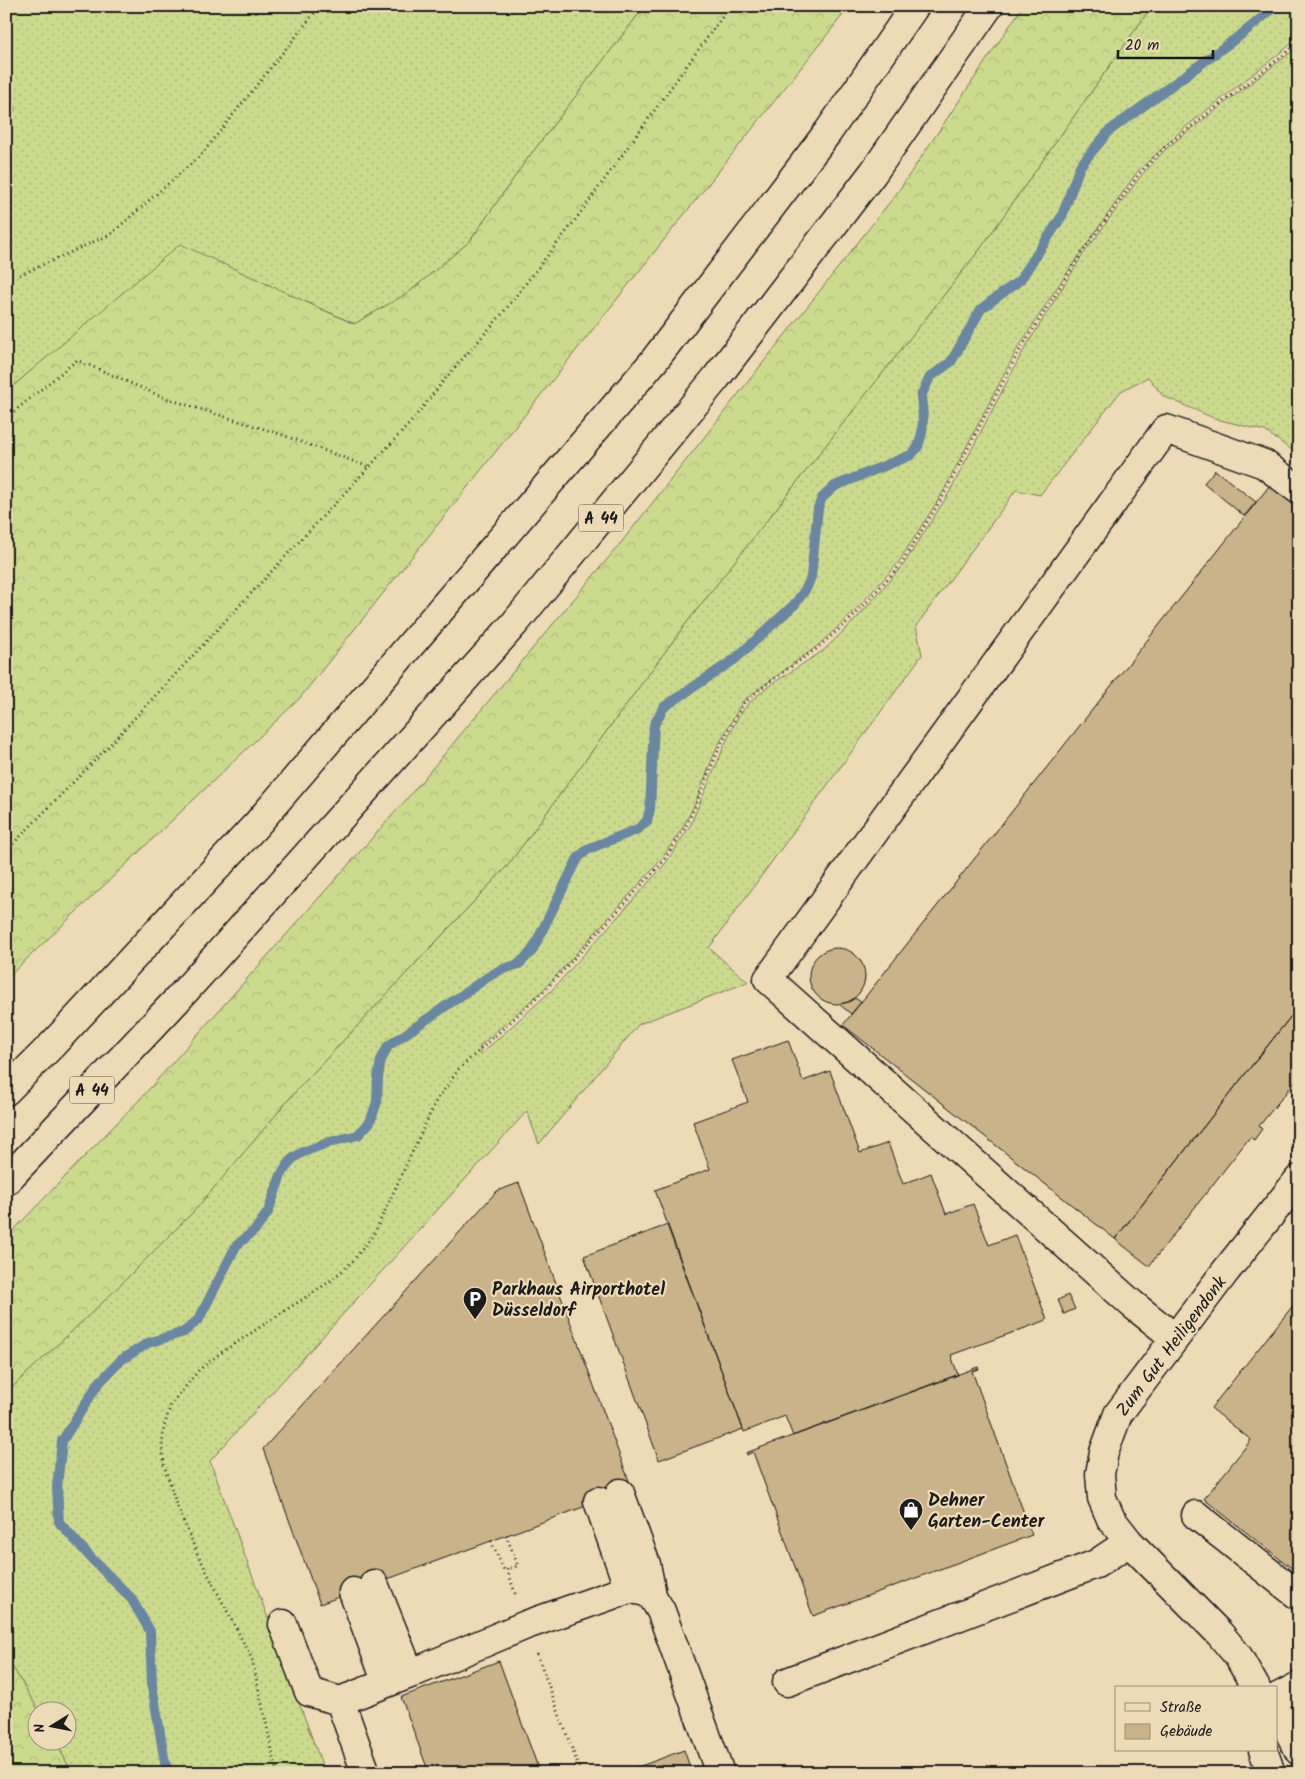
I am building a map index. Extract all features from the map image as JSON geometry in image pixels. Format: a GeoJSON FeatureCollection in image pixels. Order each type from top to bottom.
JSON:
{"type":"FeatureCollection","features":[{"type":"Feature","properties":{"kind":"main road"},"geometry":{"type":"LineString","coordinates":[[6,1092],[257,824],[653,362],[828,132],[915,6]]}},
{"type":"Feature","properties":{"kind":"main road","name":"A 44"},"geometry":{"type":"LineString","coordinates":[[6,1181],[177,1000],[515,623],[716,378],[873,173],[989,6]]}},
{"type":"Feature","properties":{"kind":"main road"},"geometry":{"type":"LineString","coordinates":[[1175,1338],[1124,1297],[768,979],[1166,429],[1264,464],[1299,490]]}},
{"type":"Feature","properties":{"kind":"main road"},"geometry":{"type":"LineString","coordinates":[[6,1080],[53,1044]]}},
{"type":"Feature","properties":{"kind":"main road","name":"Zum Gut Heiligendonk"},"geometry":{"type":"LineString","coordinates":[[1255,1686],[1238,1656],[1129,1542],[1111,1519],[1102,1498],[1100,1474],[1104,1452],[1118,1414],[1299,1179]]}},
{"type":"Feature","properties":{"kind":"main road"},"geometry":{"type":"LineString","coordinates":[[609,1497],[640,1592],[661,1611],[720,1773]]}},
{"type":"Feature","properties":{"kind":"main road"},"geometry":{"type":"LineString","coordinates":[[1196,1515],[1299,1596]]}},
{"type":"Feature","properties":{"kind":"main road"},"geometry":{"type":"LineString","coordinates":[[787,1682],[1096,1564],[1129,1542]]}},
{"type":"Feature","properties":{"kind":"main road"},"geometry":{"type":"LineString","coordinates":[[363,1588],[399,1679]]}},
{"type":"Feature","properties":{"kind":"main road"},"geometry":{"type":"LineString","coordinates":[[283,1624],[309,1692],[340,1701],[399,1679],[526,1626],[640,1592]]}},
{"type":"Feature","properties":{"kind":"main road"},"geometry":{"type":"LineString","coordinates":[[1278,1697],[1299,1686]]}},
{"type":"Feature","properties":{"kind":"main road"},"geometry":{"type":"LineString","coordinates":[[340,1701],[366,1773]]}},
{"type":"Feature","properties":{"kind":"main road"},"geometry":{"type":"LineString","coordinates":[[1278,1716],[1283,1720],[1299,1751]]}},
{"type":"Feature","properties":{"kind":"main road"},"geometry":{"type":"LineString","coordinates":[[1264,1752],[1271,1773]]}},
{"type":"Feature","properties":{"kind":"path"},"geometry":{"type":"LineString","coordinates":[[20,275],[111,234],[201,155],[320,6]]}},
{"type":"Feature","properties":{"kind":"path"},"geometry":{"type":"LineString","coordinates":[[6,851],[102,753],[411,422],[520,291],[573,223],[730,6]]}},
{"type":"Feature","properties":{"kind":"path"},"geometry":{"type":"LineString","coordinates":[[277,1773],[252,1659],[196,1551],[176,1503],[164,1465],[162,1446],[164,1427],[171,1404],[198,1370],[219,1354],[329,1282],[352,1262],[374,1234],[436,1101],[459,1069],[544,991],[662,863],[685,828],[719,748],[744,703],[761,688],[816,649],[852,618],[901,564],[943,496],[1018,353],[1081,254],[1139,174],[1166,146],[1299,43]]}},
{"type":"Feature","properties":{"kind":"path"},"geometry":{"type":"LineString","coordinates":[[6,418],[77,360],[165,398],[280,434],[369,467]]}},
{"type":"Feature","properties":{"kind":"path"},"geometry":{"type":"LineString","coordinates":[[491,1541],[504,1570],[518,1566],[506,1535]]}},
{"type":"Feature","properties":{"kind":"path"},"geometry":{"type":"LineString","coordinates":[[507,1569],[526,1626],[581,1773]]}},
{"type":"Feature","properties":{"kind":"green space"},"geometry":{"type":"Polygon","coordinates":[[[6,6],[645,6],[525,162],[470,241],[408,293],[355,324],[180,245],[6,392],[6,116],[15,110],[6,41],[6,6]]]}},
{"type":"Feature","properties":{"kind":"green space"},"geometry":{"type":"Polygon","coordinates":[[[645,6],[850,6],[299,699],[6,979],[6,392],[180,244],[354,324],[408,293],[470,241],[525,162],[645,6]]]}},
{"type":"Feature","properties":{"kind":"green space"},"geometry":{"type":"Polygon","coordinates":[[[1023,6],[1152,6],[980,249],[684,626],[508,865],[296,1091],[196,1209],[105,1300],[6,1393],[6,1238],[142,1097],[405,801],[620,544],[897,193],[1023,6]]]}},
{"type":"Feature","properties":{"kind":"green space"},"geometry":{"type":"Polygon","coordinates":[[[1152,6],[1299,6],[1299,38],[1183,129],[1137,172],[1056,289],[1016,351],[942,494],[898,563],[852,614],[816,647],[743,701],[716,749],[695,804],[683,827],[661,860],[544,989],[480,1046],[480,1055],[552,990],[666,863],[690,826],[726,742],[738,717],[749,703],[766,688],[824,650],[856,619],[904,564],[949,493],[1022,353],[1082,256],[1140,177],[1167,148],[1299,46],[1299,455],[1265,431],[1216,419],[1163,396],[1148,377],[1121,391],[1040,495],[1016,490],[916,626],[922,655],[709,948],[748,982],[639,1024],[539,1144],[527,1111],[210,1461],[325,1773],[72,1773],[61,1752],[78,1752],[78,1702],[34,1702],[6,1656],[6,1393],[105,1300],[195,1209],[296,1091],[508,865],[684,626],[980,249],[1152,6]]]}},
{"type":"Feature","properties":{"kind":"green space"},"geometry":{"type":"Polygon","coordinates":[[[6,41],[15,111],[6,116],[6,41]]]}},
{"type":"Feature","properties":{"kind":"green space"},"geometry":{"type":"Polygon","coordinates":[[[6,1656],[34,1702],[28,1702],[28,1752],[61,1752],[72,1773],[6,1773],[6,1656]]]}},
{"type":"Feature","properties":{"kind":"building"},"geometry":{"type":"Polygon","coordinates":[[[1215,470],[1256,502],[1244,516],[1204,483],[1215,470]]]}},
{"type":"Feature","properties":{"kind":"building"},"geometry":{"type":"Polygon","coordinates":[[[1270,485],[1299,508],[1299,1006],[1115,1239],[843,1025],[1270,485]]]}},
{"type":"Feature","properties":{"kind":"building"},"geometry":{"type":"Polygon","coordinates":[[[837,948],[848,950],[857,956],[863,965],[865,976],[863,987],[857,996],[848,1002],[837,1004],[826,1002],[817,996],[811,987],[809,976],[811,965],[817,956],[826,950],[837,948]]]}},
{"type":"Feature","properties":{"kind":"building"},"geometry":{"type":"Polygon","coordinates":[[[855,998],[861,1002],[851,1014],[839,1004],[849,1002],[855,998]]]}},
{"type":"Feature","properties":{"kind":"building"},"geometry":{"type":"Polygon","coordinates":[[[1299,1006],[1299,1077],[1259,1126],[1262,1129],[1254,1140],[1250,1137],[1149,1266],[1115,1239],[1299,1006]]]}},
{"type":"Feature","properties":{"kind":"building"},"geometry":{"type":"Polygon","coordinates":[[[788,1040],[803,1081],[830,1071],[860,1153],[888,1143],[903,1184],[931,1173],[946,1214],[973,1204],[989,1245],[1015,1235],[1047,1320],[951,1355],[958,1375],[793,1436],[785,1416],[744,1432],[655,1190],[710,1169],[693,1122],[748,1102],[732,1060],[788,1040]]]}},
{"type":"Feature","properties":{"kind":"building","name":"Parkhaus Airporthotel Düsseldorf"},"geometry":{"type":"Polygon","coordinates":[[[519,1183],[632,1489],[320,1604],[263,1449],[497,1191],[519,1183]]]}},
{"type":"Feature","properties":{"kind":"building"},"geometry":{"type":"Polygon","coordinates":[[[667,1225],[743,1429],[659,1460],[584,1256],[667,1225]]]}},
{"type":"Feature","properties":{"kind":"building"},"geometry":{"type":"Polygon","coordinates":[[[1068,1295],[1075,1309],[1064,1314],[1058,1300],[1068,1295]]]}},
{"type":"Feature","properties":{"kind":"building"},"geometry":{"type":"Polygon","coordinates":[[[1299,1298],[1299,1574],[1204,1499],[1251,1440],[1211,1408],[1299,1298]]]}},
{"type":"Feature","properties":{"kind":"building"},"geometry":{"type":"Polygon","coordinates":[[[978,1367],[979,1369],[972,1371],[1032,1535],[813,1616],[753,1452],[747,1455],[746,1453],[978,1367]]]}},
{"type":"Feature","properties":{"kind":"building"},"geometry":{"type":"Polygon","coordinates":[[[499,1661],[540,1773],[429,1773],[401,1697],[499,1661]]]}},
{"type":"Feature","properties":{"kind":"building"},"geometry":{"type":"Polygon","coordinates":[[[684,1750],[692,1773],[622,1773],[684,1750]]]}},
{"type":"Feature","properties":{"kind":"waterway"},"geometry":{"type":"LineString","coordinates":[[169,1773],[165,1763],[152,1685],[150,1631],[131,1598],[59,1522],[57,1487],[62,1441],[98,1384],[121,1360],[148,1343],[184,1332],[199,1319],[236,1246],[256,1229],[268,1212],[281,1175],[292,1159],[303,1152],[330,1142],[358,1135],[370,1122],[377,1102],[381,1060],[388,1046],[488,977],[500,970],[519,964],[532,951],[578,858],[588,849],[638,829],[647,821],[650,809],[654,725],[664,707],[735,659],[795,604],[807,587],[811,577],[818,508],[822,498],[835,486],[911,455],[918,447],[922,433],[923,418],[921,396],[930,377],[951,362],[981,309],[1020,280],[1062,216],[1080,166],[1109,131],[1242,34],[1276,6]]}},
{"type":"Feature","properties":{"kind":"place","name":"Parkhaus Airporthotel Düsseldorf"},"geometry":{"type":"Point","coordinates":[475,1320]}},
{"type":"Feature","properties":{"kind":"place","name":"Dehner Garten-Center"},"geometry":{"type":"Point","coordinates":[911,1531]}}]}
